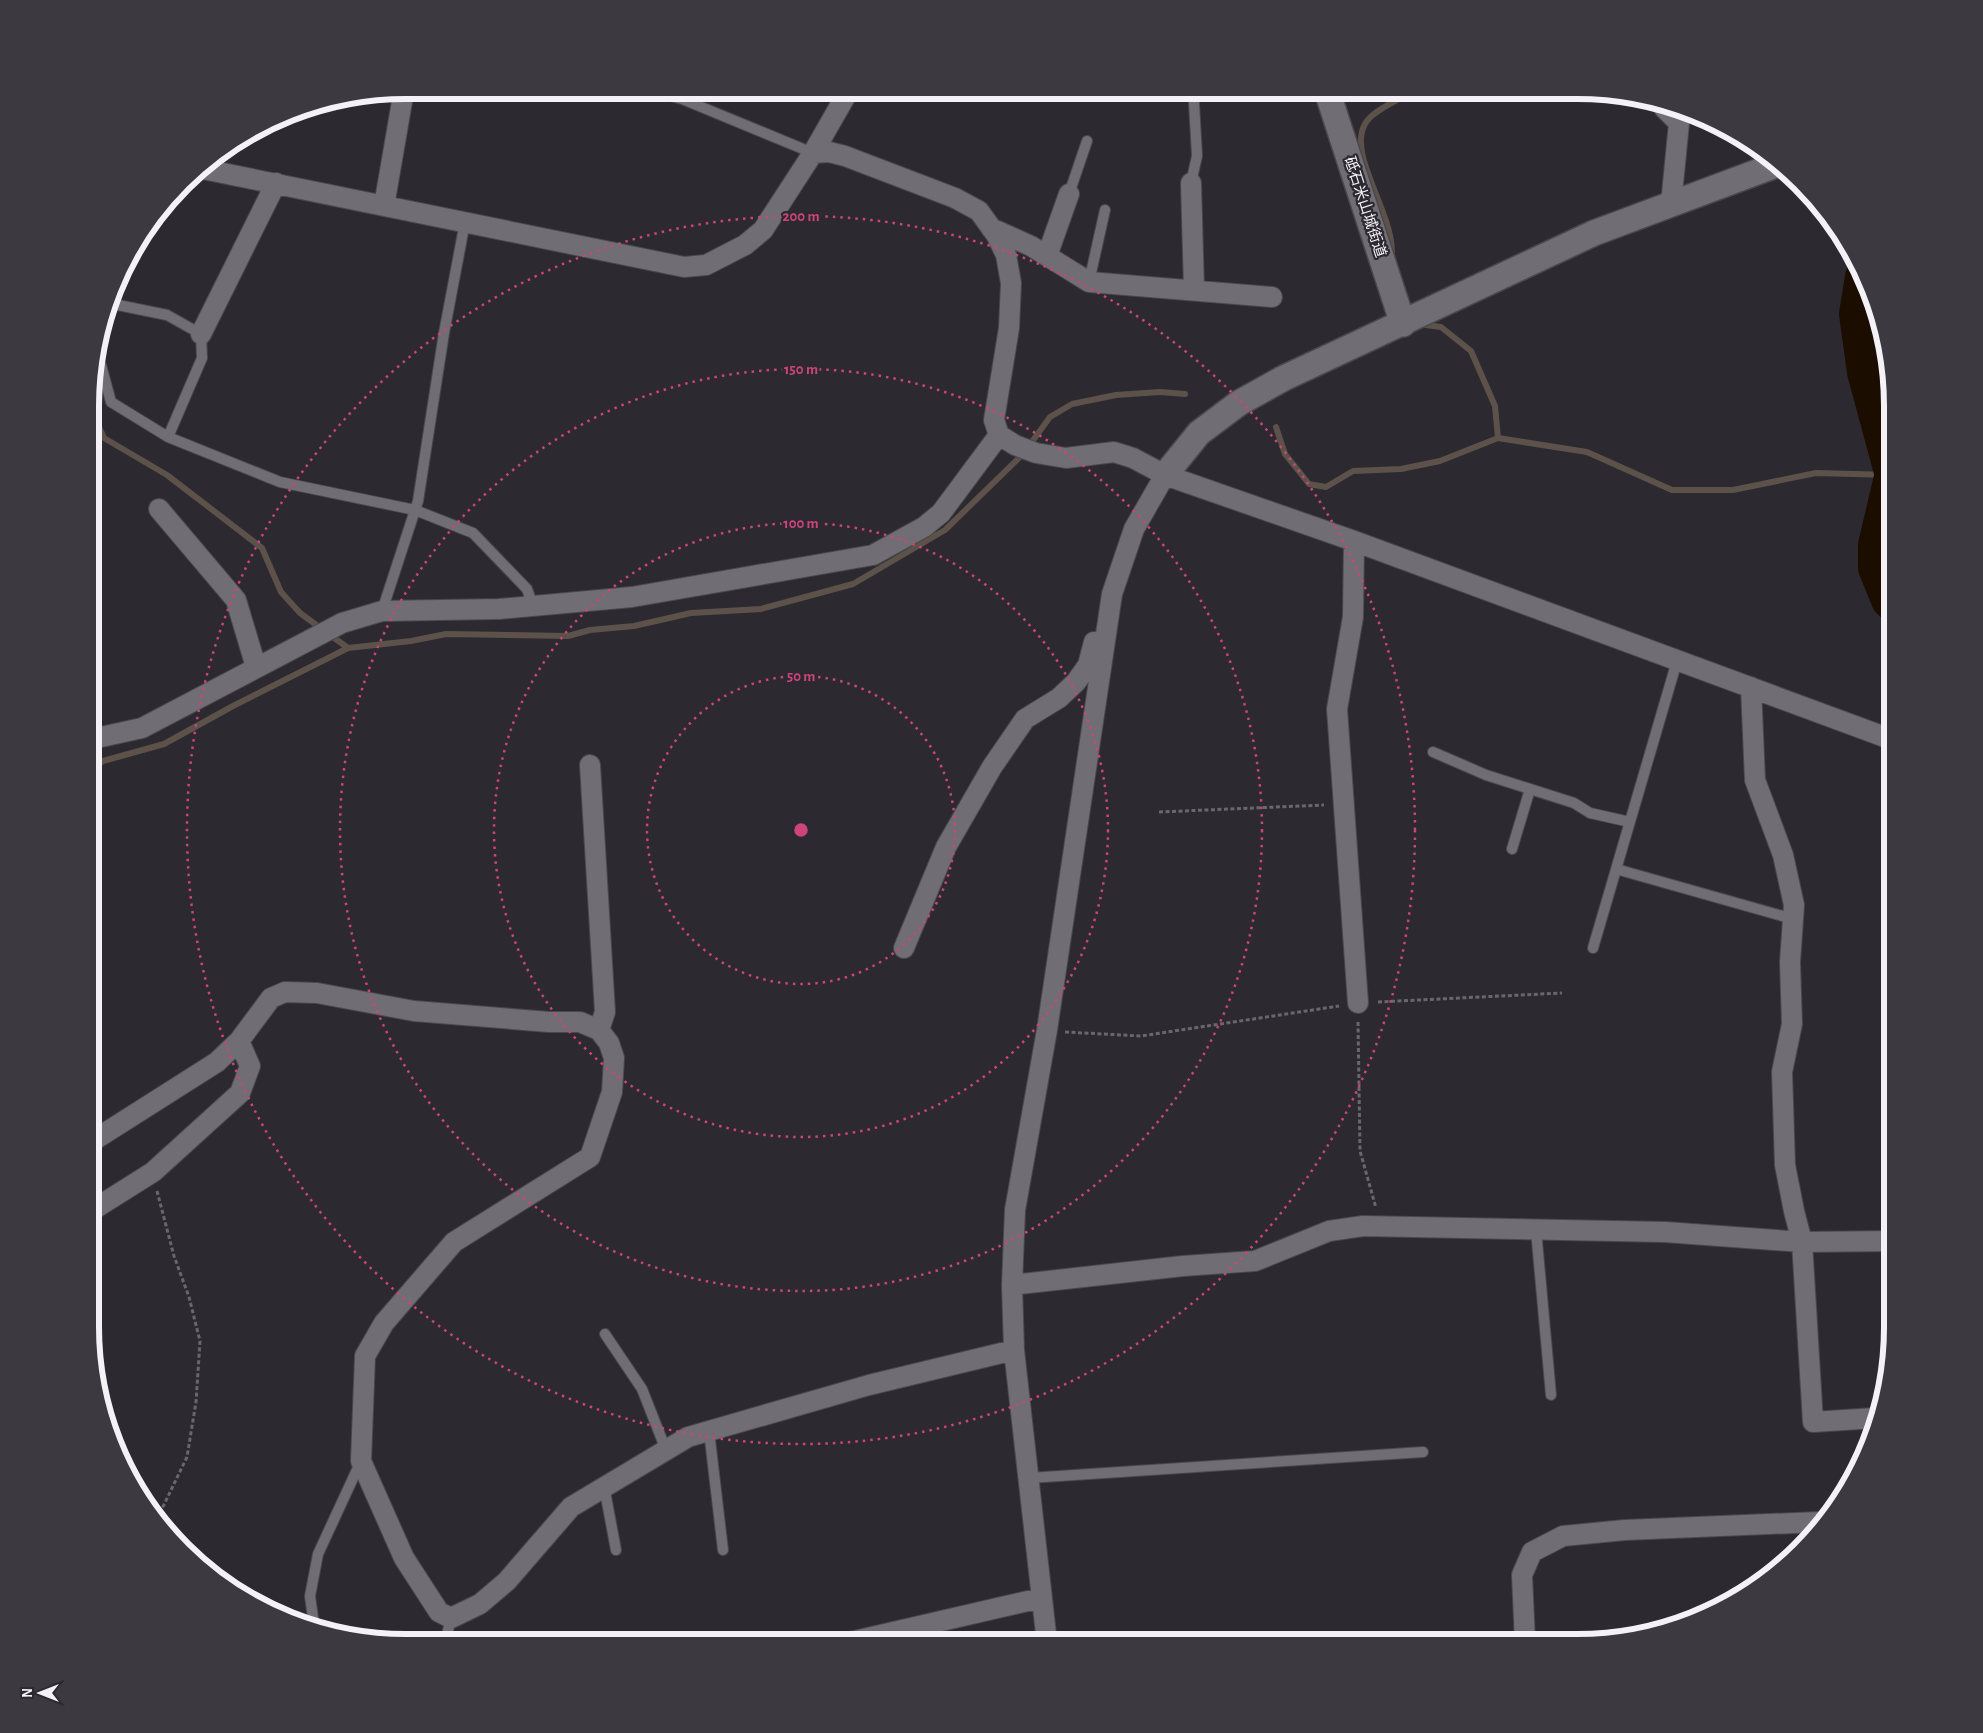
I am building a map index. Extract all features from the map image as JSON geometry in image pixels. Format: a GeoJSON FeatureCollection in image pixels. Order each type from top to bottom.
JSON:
{"type":"FeatureCollection","features":[{"type":"Feature","properties":{"kind":"street"},"geometry":{"type":"LineString","coordinates":[[384,206],[402,99]]}},
{"type":"Feature","properties":{"kind":"street"},"geometry":{"type":"LineString","coordinates":[[209,170],[684,267],[706,265],[745,245],[763,230],[813,153],[844,99]]}},
{"type":"Feature","properties":{"kind":"street","name":"砥石米山城街道"},"geometry":{"type":"LineString","coordinates":[[1330,99],[1403,324]]}},
{"type":"Feature","properties":{"kind":"street"},"geometry":{"type":"LineString","coordinates":[[1669,113],[1679,123],[1671,204]]}},
{"type":"Feature","properties":{"kind":"street"},"geometry":{"type":"LineString","coordinates":[[813,153],[829,152],[846,156],[954,198],[979,212],[991,228],[1006,255],[1011,283],[1009,328],[994,420],[999,435],[1015,445],[1036,453],[1066,458],[1114,452],[1133,458],[1165,475],[1354,541],[1884,737]]}},
{"type":"Feature","properties":{"kind":"street"},"geometry":{"type":"LineString","coordinates":[[1045,1634],[1014,1350],[1012,1285],[1015,1210],[1047,1030],[1112,594],[1134,528],[1165,475],[1198,434],[1239,404],[1284,378],[1403,324],[1594,233],[1770,167]]}},
{"type":"Feature","properties":{"kind":"street"},"geometry":{"type":"LineString","coordinates":[[201,334],[276,183]]}},
{"type":"Feature","properties":{"kind":"street"},"geometry":{"type":"LineString","coordinates":[[1191,183],[1194,289]]}},
{"type":"Feature","properties":{"kind":"street"},"geometry":{"type":"LineString","coordinates":[[1047,256],[1069,194]]}},
{"type":"Feature","properties":{"kind":"street"},"geometry":{"type":"LineString","coordinates":[[991,228],[1047,256],[1090,282],[1194,289],[1272,297]]}},
{"type":"Feature","properties":{"kind":"street"},"geometry":{"type":"LineString","coordinates":[[99,737],[142,728],[342,623],[382,611],[499,609],[632,597],[873,555],[908,537],[941,512],[999,435]]}},
{"type":"Feature","properties":{"kind":"street"},"geometry":{"type":"LineString","coordinates":[[160,509],[236,600],[256,667]]}},
{"type":"Feature","properties":{"kind":"street"},"geometry":{"type":"LineString","coordinates":[[1354,541],[1353,617],[1337,709],[1358,1003]]}},
{"type":"Feature","properties":{"kind":"street"},"geometry":{"type":"LineString","coordinates":[[904,948],[946,847],[992,766],[1025,719],[1059,698],[1076,682],[1088,665],[1093,644],[1100,632],[1106,631]]}},
{"type":"Feature","properties":{"kind":"street"},"geometry":{"type":"LineString","coordinates":[[1751,687],[1755,780],[1783,855],[1794,905],[1790,962],[1792,1024],[1782,1072],[1785,1165],[1802,1242],[1813,1422],[1870,1418]]}},
{"type":"Feature","properties":{"kind":"street"},"geometry":{"type":"LineString","coordinates":[[590,765],[605,1012],[599,1030]]}},
{"type":"Feature","properties":{"kind":"street"},"geometry":{"type":"LineString","coordinates":[[99,1137],[217,1062],[239,1041],[271,998],[285,992],[317,993],[414,1011],[549,1022],[580,1022],[599,1030],[609,1043],[614,1058],[612,1092],[590,1157],[454,1242],[384,1323],[365,1356],[361,1461],[404,1558],[439,1612],[451,1618],[480,1604],[507,1581],[571,1507],[688,1437],[869,1385],[1014,1350]]}},
{"type":"Feature","properties":{"kind":"street"},"geometry":{"type":"LineString","coordinates":[[99,1206],[153,1172],[240,1093],[250,1066],[239,1041]]}},
{"type":"Feature","properties":{"kind":"street"},"geometry":{"type":"LineString","coordinates":[[1012,1285],[1183,1266],[1255,1262],[1329,1231],[1382,1226],[1665,1232],[1802,1242],[1884,1242]]}},
{"type":"Feature","properties":{"kind":"street"},"geometry":{"type":"LineString","coordinates":[[1524,1634],[1522,1575],[1532,1552],[1564,1536],[1625,1530],[1814,1522]]}},
{"type":"Feature","properties":{"kind":"street"},"geometry":{"type":"LineString","coordinates":[[885,1634],[1041,1598]]}},
{"type":"Feature","properties":{"kind":"lane"},"geometry":{"type":"LineString","coordinates":[[684,99],[813,153]]}},
{"type":"Feature","properties":{"kind":"lane"},"geometry":{"type":"LineString","coordinates":[[1191,183],[1197,156],[1194,103]]}},
{"type":"Feature","properties":{"kind":"lane"},"geometry":{"type":"LineString","coordinates":[[1069,194],[1087,141]]}},
{"type":"Feature","properties":{"kind":"lane"},"geometry":{"type":"LineString","coordinates":[[1090,282],[1106,210]]}},
{"type":"Feature","properties":{"kind":"lane"},"geometry":{"type":"LineString","coordinates":[[382,611],[415,510],[444,333],[466,222]]}},
{"type":"Feature","properties":{"kind":"lane"},"geometry":{"type":"LineString","coordinates":[[116,305],[167,314],[201,334],[202,358],[168,436]]}},
{"type":"Feature","properties":{"kind":"lane"},"geometry":{"type":"LineString","coordinates":[[101,368],[111,402],[168,436],[280,482],[415,510],[473,533],[527,589],[533,606]]}},
{"type":"Feature","properties":{"kind":"lane"},"geometry":{"type":"LineString","coordinates":[[1593,948],[1677,661]]}},
{"type":"Feature","properties":{"kind":"lane"},"geometry":{"type":"LineString","coordinates":[[1433,752],[1486,775],[1574,803],[1590,813],[1630,822]]}},
{"type":"Feature","properties":{"kind":"lane"},"geometry":{"type":"LineString","coordinates":[[1512,849],[1530,789]]}},
{"type":"Feature","properties":{"kind":"lane"},"geometry":{"type":"LineString","coordinates":[[1616,869],[1793,918]]}},
{"type":"Feature","properties":{"kind":"lane"},"geometry":{"type":"LineString","coordinates":[[1536,1230],[1550,1395]]}},
{"type":"Feature","properties":{"kind":"lane"},"geometry":{"type":"LineString","coordinates":[[605,1334],[642,1389],[666,1450]]}},
{"type":"Feature","properties":{"kind":"lane"},"geometry":{"type":"LineString","coordinates":[[709,1431],[723,1550]]}},
{"type":"Feature","properties":{"kind":"lane"},"geometry":{"type":"LineString","coordinates":[[1029,1478],[1423,1452]]}},
{"type":"Feature","properties":{"kind":"lane"},"geometry":{"type":"LineString","coordinates":[[313,1620],[310,1596],[318,1554],[361,1461]]}},
{"type":"Feature","properties":{"kind":"lane"},"geometry":{"type":"LineString","coordinates":[[604,1486],[616,1550]]}},
{"type":"Feature","properties":{"kind":"lane"},"geometry":{"type":"LineString","coordinates":[[447,1634],[451,1618]]}},
{"type":"Feature","properties":{"kind":"path"},"geometry":{"type":"LineString","coordinates":[[1159,812],[1344,804]]}},
{"type":"Feature","properties":{"kind":"path"},"geometry":{"type":"LineString","coordinates":[[1047,1030],[1141,1036],[1358,1003],[1562,993]]}},
{"type":"Feature","properties":{"kind":"path"},"geometry":{"type":"LineString","coordinates":[[1358,1003],[1360,1151],[1382,1226]]}},
{"type":"Feature","properties":{"kind":"path"},"geometry":{"type":"LineString","coordinates":[[153,1172],[174,1256],[190,1297],[200,1341],[196,1402],[187,1457],[161,1512]]}},
{"type":"Feature","properties":{"kind":"waterway"},"geometry":{"type":"LineString","coordinates":[[1391,260],[1388,226],[1367,171],[1362,153],[1361,138],[1368,120],[1400,99]]}},
{"type":"Feature","properties":{"kind":"waterway"},"geometry":{"type":"LineString","coordinates":[[1861,288],[1857,314],[1865,372],[1884,442]]}},
{"type":"Feature","properties":{"kind":"waterway"},"geometry":{"type":"LineString","coordinates":[[1418,324],[1441,327],[1471,351],[1495,406],[1498,438]]}},
{"type":"Feature","properties":{"kind":"waterway"},"geometry":{"type":"LineString","coordinates":[[99,764],[103,761],[164,744],[233,706],[348,648],[411,641],[446,634],[568,636],[590,630],[634,626],[691,613],[761,609],[853,584],[945,530],[1023,454],[1050,417],[1072,404],[1116,395],[1160,392],[1185,394]]}},
{"type":"Feature","properties":{"kind":"waterway"},"geometry":{"type":"LineString","coordinates":[[99,427],[104,438],[167,475],[262,548],[281,592],[300,613],[348,648]]}},
{"type":"Feature","properties":{"kind":"waterway"},"geometry":{"type":"LineString","coordinates":[[1276,427],[1285,454],[1309,484],[1326,487],[1353,471],[1401,469],[1440,461],[1498,438],[1587,452],[1672,490],[1733,490],[1816,473],[1884,475]]}},
{"type":"Feature","properties":{"kind":"waterway"},"geometry":{"type":"LineString","coordinates":[[1884,511],[1876,545],[1876,568],[1884,588]]}}]}
